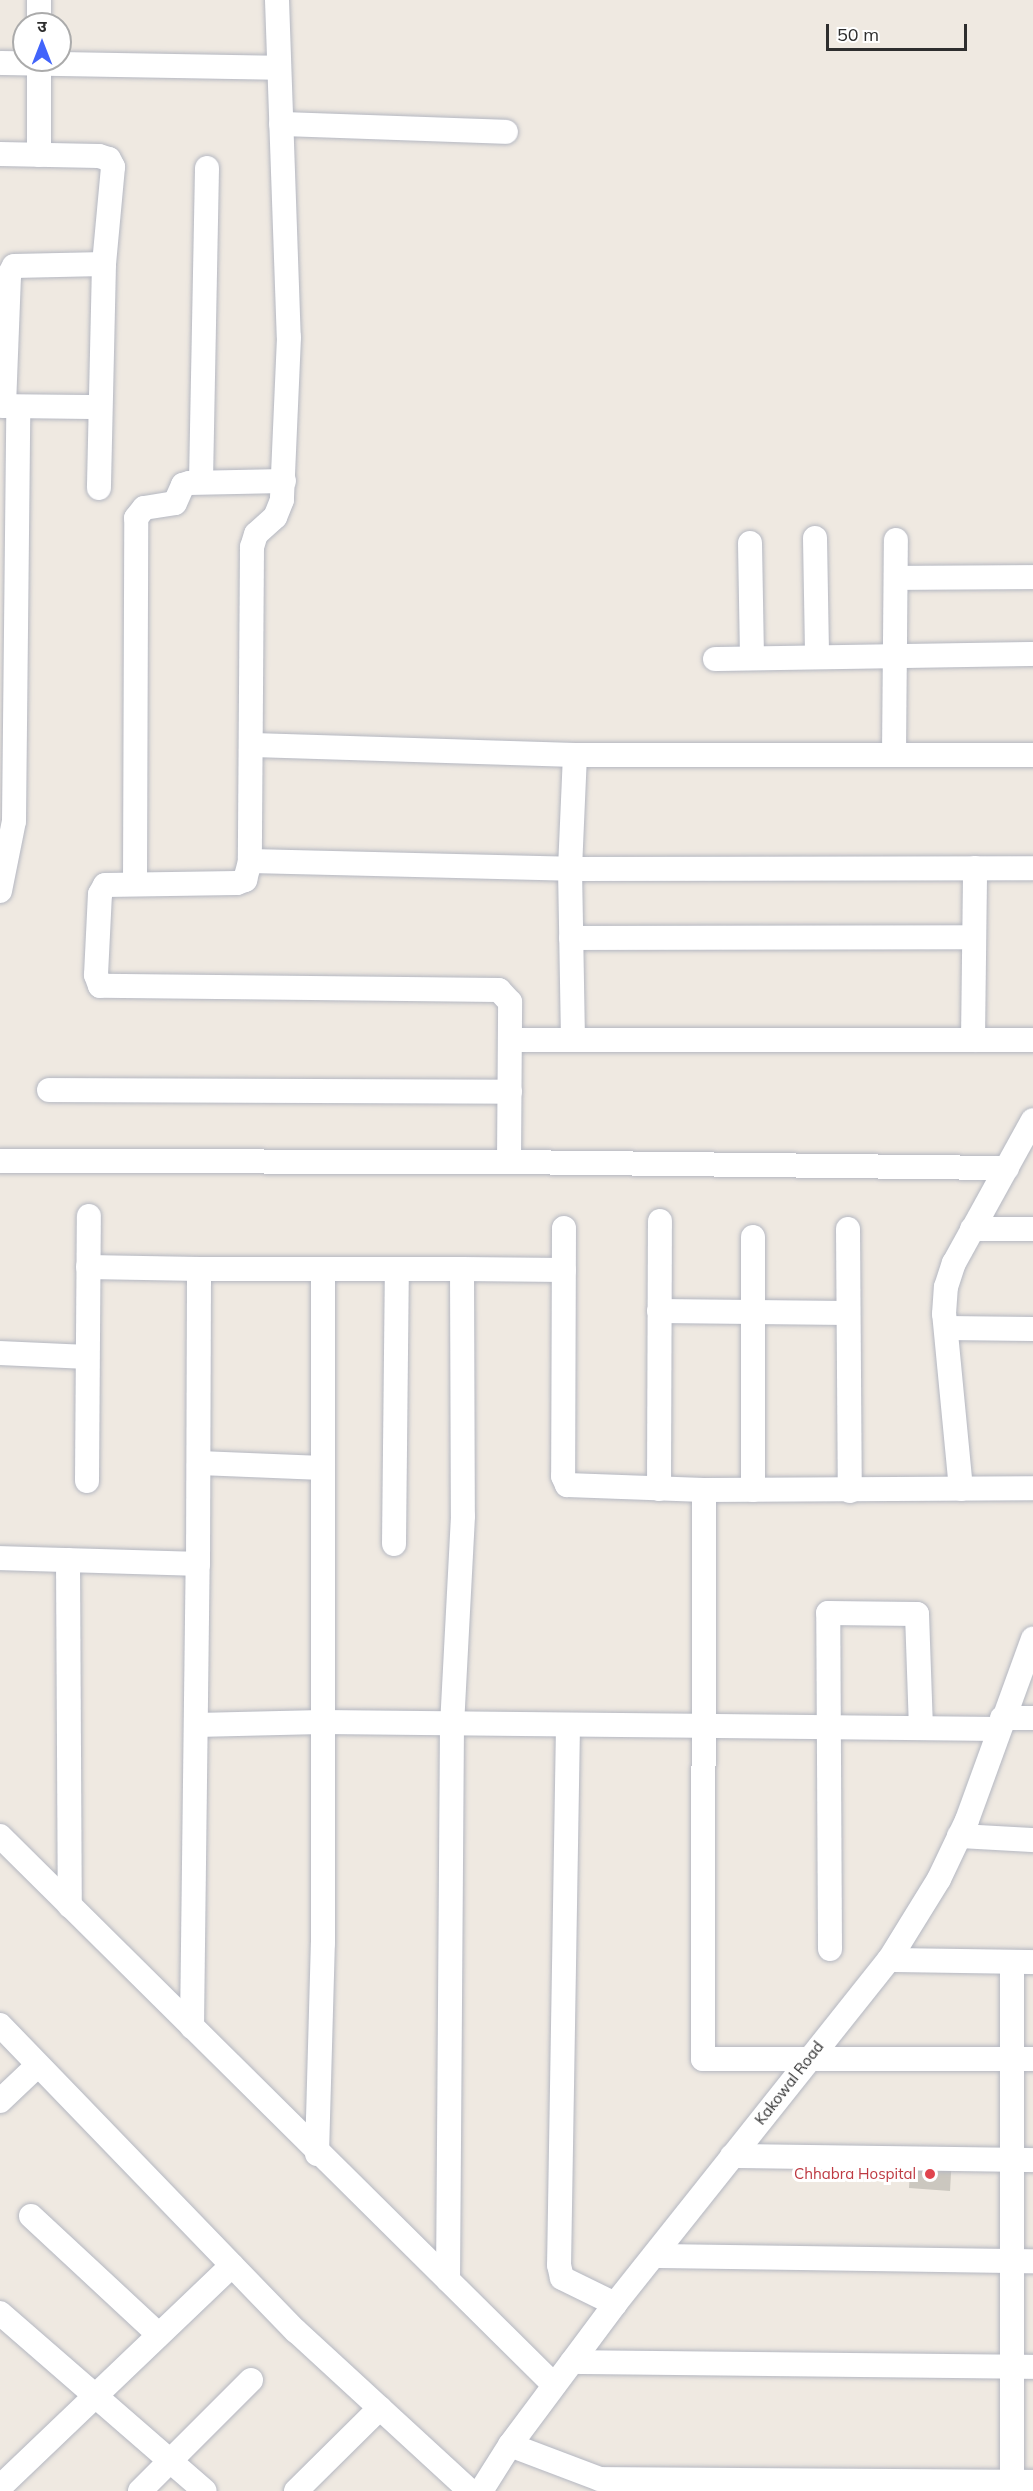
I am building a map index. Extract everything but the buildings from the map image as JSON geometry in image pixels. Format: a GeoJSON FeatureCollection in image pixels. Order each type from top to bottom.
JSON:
{"type":"FeatureCollection","features":[{"type":"Feature","properties":{"kind":"street"},"geometry":{"type":"LineString","coordinates":[[277,0],[278,68],[288,220],[284,481],[280,509],[256,534],[252,548],[253,745],[250,861],[244,880],[237,883],[135,882],[105,885],[100,894],[96,975],[100,986],[499,990],[510,1002],[509,1162]]}},
{"type":"Feature","properties":{"kind":"street"},"geometry":{"type":"LineString","coordinates":[[72,62],[278,68]]}},
{"type":"Feature","properties":{"kind":"street"},"geometry":{"type":"LineString","coordinates":[[39,72],[39,155]]}},
{"type":"Feature","properties":{"kind":"street"},"geometry":{"type":"LineString","coordinates":[[281,124],[506,132]]}},
{"type":"Feature","properties":{"kind":"street"},"geometry":{"type":"LineString","coordinates":[[0,154],[109,159],[113,167],[104,264],[99,407],[99,488]]}},
{"type":"Feature","properties":{"kind":"street"},"geometry":{"type":"LineString","coordinates":[[201,481],[207,168]]}},
{"type":"Feature","properties":{"kind":"street"},"geometry":{"type":"LineString","coordinates":[[0,891],[14,822],[7,407],[9,275],[14,266],[104,264]]}},
{"type":"Feature","properties":{"kind":"street"},"geometry":{"type":"LineString","coordinates":[[7,407],[99,407]]}},
{"type":"Feature","properties":{"kind":"street"},"geometry":{"type":"LineString","coordinates":[[135,882],[136,518],[144,508],[175,503],[183,485],[201,481],[284,481]]}},
{"type":"Feature","properties":{"kind":"street"},"geometry":{"type":"LineString","coordinates":[[815,538],[817,657]]}},
{"type":"Feature","properties":{"kind":"street"},"geometry":{"type":"LineString","coordinates":[[894,755],[897,540]]}},
{"type":"Feature","properties":{"kind":"street"},"geometry":{"type":"LineString","coordinates":[[750,543],[752,658]]}},
{"type":"Feature","properties":{"kind":"street"},"geometry":{"type":"LineString","coordinates":[[896,578],[1033,578]]}},
{"type":"Feature","properties":{"kind":"street"},"geometry":{"type":"LineString","coordinates":[[715,659],[1033,654]]}},
{"type":"Feature","properties":{"kind":"street"},"geometry":{"type":"LineString","coordinates":[[253,745],[575,755],[1033,754]]}},
{"type":"Feature","properties":{"kind":"street"},"geometry":{"type":"LineString","coordinates":[[573,1040],[570,869],[575,755]]}},
{"type":"Feature","properties":{"kind":"street"},"geometry":{"type":"LineString","coordinates":[[250,861],[570,869],[1033,868]]}},
{"type":"Feature","properties":{"kind":"street"},"geometry":{"type":"LineString","coordinates":[[973,1040],[975,868]]}},
{"type":"Feature","properties":{"kind":"street"},"geometry":{"type":"LineString","coordinates":[[572,938],[974,937]]}},
{"type":"Feature","properties":{"kind":"street"},"geometry":{"type":"LineString","coordinates":[[510,1040],[1033,1040]]}},
{"type":"Feature","properties":{"kind":"street"},"geometry":{"type":"LineString","coordinates":[[49,1090],[510,1092]]}},
{"type":"Feature","properties":{"kind":"street"},"geometry":{"type":"LineString","coordinates":[[961,1489],[946,1328],[946,1287],[972,1229],[1018,1158],[1033,1119]]}},
{"type":"Feature","properties":{"kind":"street"},"geometry":{"type":"LineString","coordinates":[[0,1161],[509,1162],[1018,1158]]}},
{"type":"Feature","properties":{"kind":"street"},"geometry":{"type":"LineString","coordinates":[[87,1481],[89,1216]]}},
{"type":"Feature","properties":{"kind":"street"},"geometry":{"type":"LineString","coordinates":[[659,1489],[660,1221]]}},
{"type":"Feature","properties":{"kind":"street"},"geometry":{"type":"LineString","coordinates":[[564,1228],[562,1476],[567,1485],[578,1488],[850,1491],[1033,1488]]}},
{"type":"Feature","properties":{"kind":"street"},"geometry":{"type":"LineString","coordinates":[[848,1229],[850,1491]]}},
{"type":"Feature","properties":{"kind":"street"},"geometry":{"type":"LineString","coordinates":[[972,1229],[1033,1229]]}},
{"type":"Feature","properties":{"kind":"street"},"geometry":{"type":"LineString","coordinates":[[753,1237],[753,1490]]}},
{"type":"Feature","properties":{"kind":"street"},"geometry":{"type":"LineString","coordinates":[[88,1267],[564,1270]]}},
{"type":"Feature","properties":{"kind":"street"},"geometry":{"type":"LineString","coordinates":[[192,2027],[199,1269]]}},
{"type":"Feature","properties":{"kind":"street"},"geometry":{"type":"LineString","coordinates":[[317,2154],[323,1943],[323,1269]]}},
{"type":"Feature","properties":{"kind":"street"},"geometry":{"type":"LineString","coordinates":[[394,1544],[396,1269]]}},
{"type":"Feature","properties":{"kind":"street"},"geometry":{"type":"LineString","coordinates":[[448,2280],[452,1724],[463,1516],[462,1269]]}},
{"type":"Feature","properties":{"kind":"street"},"geometry":{"type":"LineString","coordinates":[[659,1311],[847,1313]]}},
{"type":"Feature","properties":{"kind":"street"},"geometry":{"type":"LineString","coordinates":[[946,1328],[1033,1329]]}},
{"type":"Feature","properties":{"kind":"street"},"geometry":{"type":"LineString","coordinates":[[0,1353],[87,1357]]}},
{"type":"Feature","properties":{"kind":"street"},"geometry":{"type":"LineString","coordinates":[[199,1463],[322,1468]]}},
{"type":"Feature","properties":{"kind":"street"},"geometry":{"type":"LineString","coordinates":[[704,1490],[699,2052],[711,2062],[1022,2059]]}},
{"type":"Feature","properties":{"kind":"street"},"geometry":{"type":"LineString","coordinates":[[0,1558],[198,1564]]}},
{"type":"Feature","properties":{"kind":"street"},"geometry":{"type":"LineString","coordinates":[[69,1560],[70,1906]]}},
{"type":"Feature","properties":{"kind":"street"},"geometry":{"type":"LineString","coordinates":[[830,1949],[825,1621],[828,1613],[837,1609],[917,1614],[921,1728]]}},
{"type":"Feature","properties":{"kind":"street","name":"Kakowal Road"},"geometry":{"type":"LineString","coordinates":[[481,2491],[510,2445],[615,2304],[806,2061],[889,1960],[959,1836],[1033,1639]]}},
{"type":"Feature","properties":{"kind":"street"},"geometry":{"type":"LineString","coordinates":[[196,1725],[322,1722],[701,1728],[921,1728],[1001,1723],[1033,1718]]}},
{"type":"Feature","properties":{"kind":"street"},"geometry":{"type":"LineString","coordinates":[[568,1725],[559,2265],[562,2278],[615,2304]]}},
{"type":"Feature","properties":{"kind":"street"},"geometry":{"type":"LineString","coordinates":[[0,1836],[317,2154],[554,2385]]}},
{"type":"Feature","properties":{"kind":"street"},"geometry":{"type":"LineString","coordinates":[[959,1836],[1033,1840]]}},
{"type":"Feature","properties":{"kind":"street"},"geometry":{"type":"LineString","coordinates":[[510,2445],[600,2479],[694,2485],[1019,2485],[1023,2261],[1022,1962],[889,1960]]}},
{"type":"Feature","properties":{"kind":"street"},"geometry":{"type":"LineString","coordinates":[[0,2025],[232,2265],[470,2491]]}},
{"type":"Feature","properties":{"kind":"street"},"geometry":{"type":"LineString","coordinates":[[0,2101],[38,2065]]}},
{"type":"Feature","properties":{"kind":"street"},"geometry":{"type":"LineString","coordinates":[[732,2156],[1021,2160]]}},
{"type":"Feature","properties":{"kind":"street"},"geometry":{"type":"LineString","coordinates":[[31,2216],[158,2334]]}},
{"type":"Feature","properties":{"kind":"street"},"geometry":{"type":"LineString","coordinates":[[654,2256],[1023,2261]]}},
{"type":"Feature","properties":{"kind":"street"},"geometry":{"type":"LineString","coordinates":[[0,2487],[92,2396],[232,2265]]}},
{"type":"Feature","properties":{"kind":"street"},"geometry":{"type":"LineString","coordinates":[[0,2313],[92,2396],[205,2491]]}},
{"type":"Feature","properties":{"kind":"street"},"geometry":{"type":"LineString","coordinates":[[572,2362],[1022,2367]]}},
{"type":"Feature","properties":{"kind":"street"},"geometry":{"type":"LineString","coordinates":[[140,2491],[251,2380]]}},
{"type":"Feature","properties":{"kind":"street"},"geometry":{"type":"LineString","coordinates":[[296,2491],[380,2408]]}},
{"type":"Feature","properties":{"kind":"place","name":"Chhabra Hospital"},"geometry":{"type":"Point","coordinates":[930,2174]}}]}
